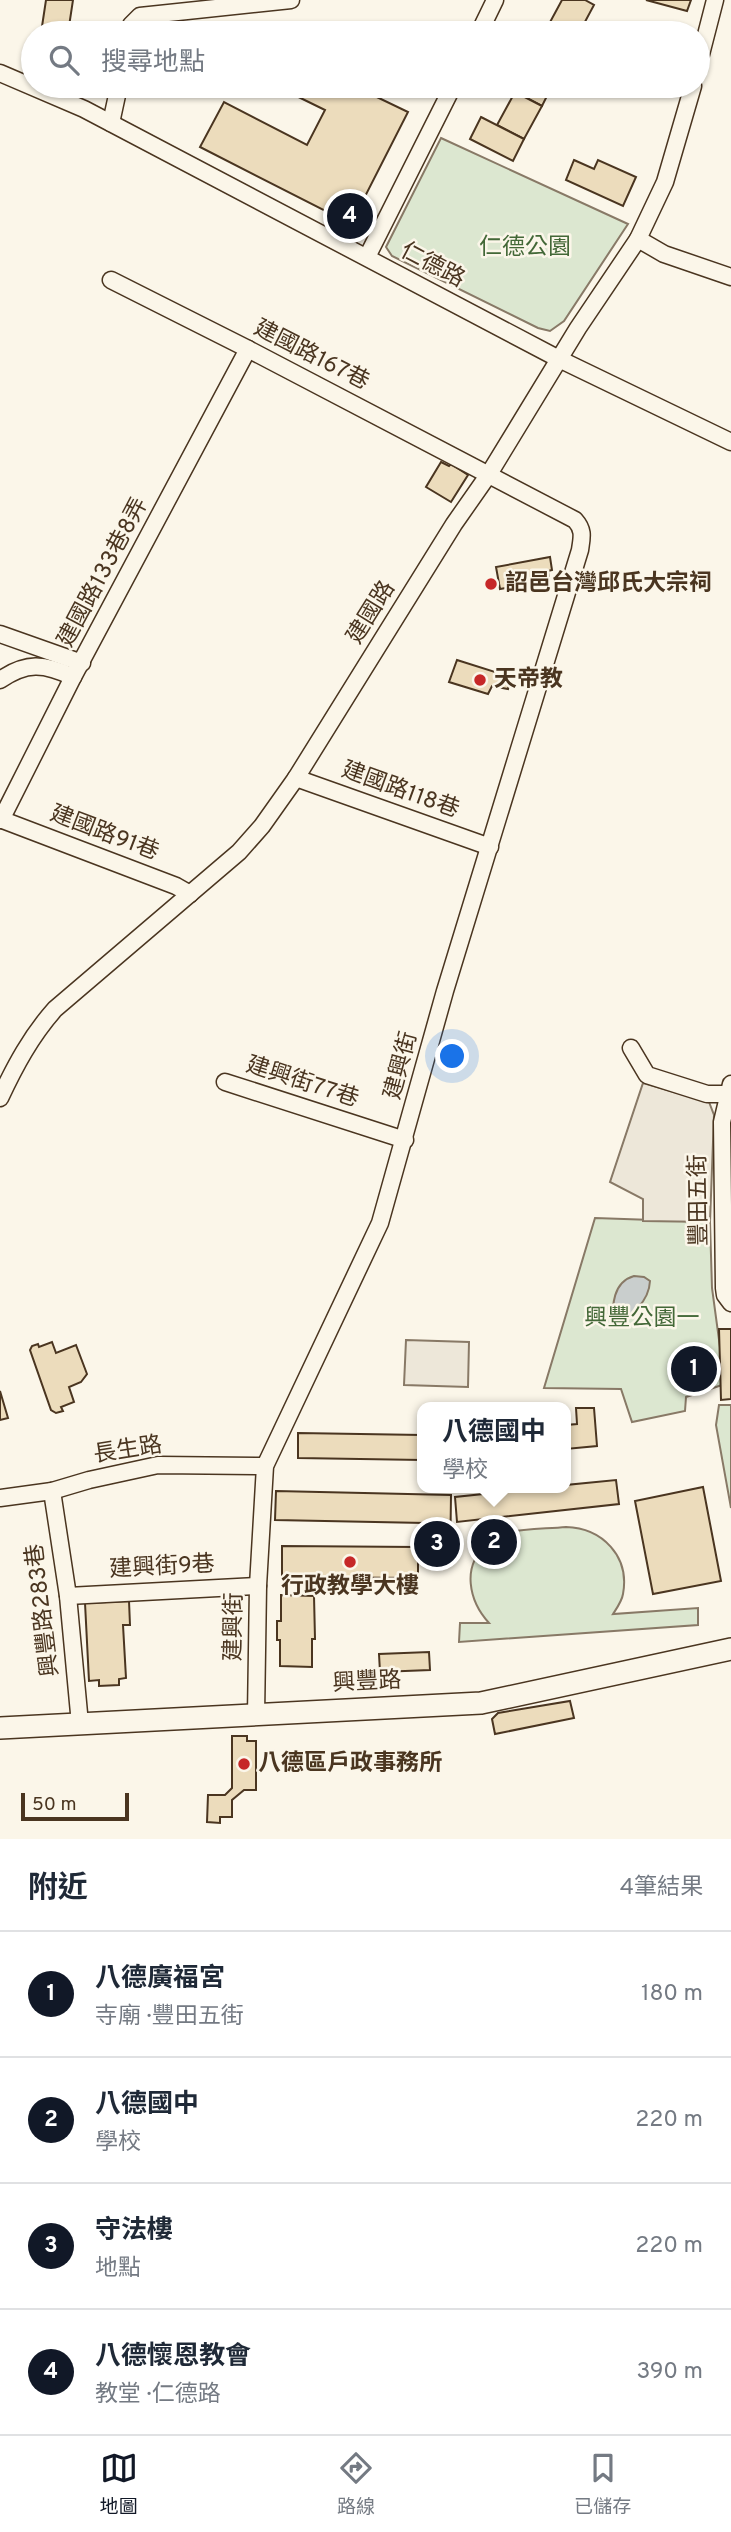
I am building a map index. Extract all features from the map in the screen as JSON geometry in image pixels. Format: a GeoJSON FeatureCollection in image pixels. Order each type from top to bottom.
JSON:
{"type":"FeatureCollection","features":[{"type":"Feature","properties":{"kind":"main road","name":"興豐路"},"geometry":{"type":"LineString","coordinates":[[0,1728],[481,1703],[731,1649]]}},
{"type":"Feature","properties":{"kind":"street"},"geometry":{"type":"LineString","coordinates":[[135,21],[140,16],[291,0]]}},
{"type":"Feature","properties":{"kind":"street"},"geometry":{"type":"LineString","coordinates":[[485,21],[495,0]]}},
{"type":"Feature","properties":{"kind":"street"},"geometry":{"type":"LineString","coordinates":[[710,21],[715,0]]}},
{"type":"Feature","properties":{"kind":"street","name":"仁德路"},"geometry":{"type":"LineString","coordinates":[[0,73],[21,82]]}},
{"type":"Feature","properties":{"kind":"street","name":"仁德路"},"geometry":{"type":"LineString","coordinates":[[57,98],[111,122],[559,359],[731,442]]}},
{"type":"Feature","properties":{"kind":"street"},"geometry":{"type":"LineString","coordinates":[[111,122],[116,98]]}},
{"type":"Feature","properties":{"kind":"street"},"geometry":{"type":"LineString","coordinates":[[368,257],[447,98]]}},
{"type":"Feature","properties":{"kind":"street","name":"建國路"},"geometry":{"type":"LineString","coordinates":[[0,1098],[16,1064],[38,1028],[65,998],[147,933],[239,852],[262,826],[296,778],[454,524],[489,474],[559,359],[638,239],[665,182],[690,98]]}},
{"type":"Feature","properties":{"kind":"street"},"geometry":{"type":"LineString","coordinates":[[638,239],[664,254],[731,277]]}},
{"type":"Feature","properties":{"kind":"street","name":"建國路167巷"},"geometry":{"type":"LineString","coordinates":[[111,280],[489,474]]}},
{"type":"Feature","properties":{"kind":"street","name":"建國路133巷8弄"},"geometry":{"type":"LineString","coordinates":[[1,820],[77,670],[248,349]]}},
{"type":"Feature","properties":{"kind":"street","name":"建興街"},"geometry":{"type":"LineString","coordinates":[[256,1715],[258,1586],[265,1466],[380,1223],[445,991],[580,550],[583,534],[575,520],[489,474]]}},
{"type":"Feature","properties":{"kind":"street"},"geometry":{"type":"LineString","coordinates":[[0,634],[77,670]]}},
{"type":"Feature","properties":{"kind":"street"},"geometry":{"type":"LineString","coordinates":[[0,680],[13,671],[30,665],[77,670]]}},
{"type":"Feature","properties":{"kind":"street","name":"建國路118巷"},"geometry":{"type":"LineString","coordinates":[[296,778],[490,847]]}},
{"type":"Feature","properties":{"kind":"street","name":"建國路91巷"},"geometry":{"type":"LineString","coordinates":[[1,820],[176,886],[190,894]]}},
{"type":"Feature","properties":{"kind":"street"},"geometry":{"type":"LineString","coordinates":[[631,1048],[647,1075],[707,1094],[730,1091]]}},
{"type":"Feature","properties":{"kind":"street","name":"建興街77巷"},"geometry":{"type":"LineString","coordinates":[[225,1082],[405,1140]]}},
{"type":"Feature","properties":{"kind":"street","name":"豐田五街"},"geometry":{"type":"LineString","coordinates":[[730,1091],[722,1122],[724,1288],[731,1303]]}},
{"type":"Feature","properties":{"kind":"street","name":"長生路"},"geometry":{"type":"LineString","coordinates":[[0,1498],[51,1491],[158,1465],[265,1466]]}},
{"type":"Feature","properties":{"kind":"street","name":"興豐路283巷"},"geometry":{"type":"LineString","coordinates":[[51,1491],[68,1596],[80,1724]]}},
{"type":"Feature","properties":{"kind":"street","name":"建興街9巷"},"geometry":{"type":"LineString","coordinates":[[68,1596],[258,1586]]}},
{"type":"Feature","properties":{"kind":"green space","name":"仁德公園"},"geometry":{"type":"Polygon","coordinates":[[[441,138],[628,224],[564,321],[550,331],[538,328],[392,256],[386,247],[441,138]]]}},
{"type":"Feature","properties":{"kind":"green space","name":"興豐公園一"},"geometry":{"type":"Polygon","coordinates":[[[595,1218],[710,1222],[712,1288],[725,1384],[686,1397],[685,1411],[632,1422],[621,1389],[544,1388],[595,1218]]]}},
{"type":"Feature","properties":{"kind":"green space"},"geometry":{"type":"Polygon","coordinates":[[[719,1405],[731,1405],[731,1508],[716,1425],[719,1405]]]}},
{"type":"Feature","properties":{"kind":"green space"},"geometry":{"type":"Polygon","coordinates":[[[566,1527],[591,1533],[602,1539],[618,1556],[624,1580],[623,1594],[613,1614],[698,1608],[698,1625],[459,1642],[460,1623],[489,1623],[477,1604],[471,1584],[471,1573],[479,1553],[493,1540],[506,1533],[566,1527]]]}},
{"type":"Feature","properties":{"kind":"shaded area"},"geometry":{"type":"Polygon","coordinates":[[[643,1083],[709,1102],[714,1115],[710,1222],[643,1221],[643,1199],[610,1182],[643,1083]]]}},
{"type":"Feature","properties":{"kind":"shaded area"},"geometry":{"type":"Polygon","coordinates":[[[634,1276],[650,1281],[646,1296],[632,1313],[613,1324],[615,1295],[622,1283],[634,1276]]]}},
{"type":"Feature","properties":{"kind":"shaded area"},"geometry":{"type":"Polygon","coordinates":[[[406,1340],[469,1342],[468,1387],[404,1385],[406,1340]]]}},
{"type":"Feature","properties":{"kind":"building"},"geometry":{"type":"Polygon","coordinates":[[[46,0],[73,0],[70,21],[43,21],[46,0]]]}},
{"type":"Feature","properties":{"kind":"building"},"geometry":{"type":"Polygon","coordinates":[[[562,0],[585,0],[594,5],[585,21],[551,21],[562,0]]]}},
{"type":"Feature","properties":{"kind":"building"},"geometry":{"type":"Polygon","coordinates":[[[646,0],[691,0],[687,11],[646,0]]]}},
{"type":"Feature","properties":{"kind":"building"},"geometry":{"type":"Polygon","coordinates":[[[300,98],[379,98],[408,112],[351,224],[200,147],[224,102],[307,145],[325,110],[300,98]]]}},
{"type":"Feature","properties":{"kind":"building"},"geometry":{"type":"Polygon","coordinates":[[[512,98],[527,98],[542,106],[524,139],[497,125],[512,98]]]}},
{"type":"Feature","properties":{"kind":"building"},"geometry":{"type":"Polygon","coordinates":[[[527,98],[546,98],[542,106],[527,98]]]}},
{"type":"Feature","properties":{"kind":"building"},"geometry":{"type":"Polygon","coordinates":[[[481,117],[524,139],[513,161],[470,139],[481,117]]]}},
{"type":"Feature","properties":{"kind":"building"},"geometry":{"type":"Polygon","coordinates":[[[574,160],[594,169],[598,160],[636,177],[623,206],[566,180],[574,160]]]}},
{"type":"Feature","properties":{"kind":"building"},"geometry":{"type":"Polygon","coordinates":[[[441,462],[449,466],[451,464],[468,475],[451,502],[426,487],[441,462]]]}},
{"type":"Feature","properties":{"kind":"building"},"geometry":{"type":"Polygon","coordinates":[[[550,557],[552,570],[548,571],[549,580],[500,589],[496,567],[550,557]]]}},
{"type":"Feature","properties":{"kind":"building","name":"天帝教"},"geometry":{"type":"Polygon","coordinates":[[[457,660],[511,677],[508,689],[492,686],[488,694],[449,682],[457,660]]]}},
{"type":"Feature","properties":{"kind":"building"},"geometry":{"type":"Polygon","coordinates":[[[719,1329],[731,1329],[731,1399],[721,1400],[719,1329]]]}},
{"type":"Feature","properties":{"kind":"building"},"geometry":{"type":"Polygon","coordinates":[[[52,1342],[56,1353],[76,1345],[87,1374],[81,1382],[69,1387],[74,1402],[61,1407],[63,1411],[56,1413],[51,1410],[30,1350],[32,1346],[38,1344],[39,1347],[52,1342]]]}},
{"type":"Feature","properties":{"kind":"building"},"geometry":{"type":"Polygon","coordinates":[[[0,1391],[8,1418],[0,1420],[0,1391]]]}},
{"type":"Feature","properties":{"kind":"building"},"geometry":{"type":"Polygon","coordinates":[[[576,1408],[594,1408],[597,1446],[571,1449],[571,1425],[577,1424],[576,1408]]]}},
{"type":"Feature","properties":{"kind":"building"},"geometry":{"type":"Polygon","coordinates":[[[298,1433],[417,1435],[417,1460],[298,1458],[298,1433]]]}},
{"type":"Feature","properties":{"kind":"building"},"geometry":{"type":"Polygon","coordinates":[[[616,1480],[619,1504],[457,1522],[455,1497],[493,1493],[571,1493],[571,1484],[616,1480]]]}},
{"type":"Feature","properties":{"kind":"building"},"geometry":{"type":"Polygon","coordinates":[[[703,1487],[721,1581],[653,1594],[635,1501],[703,1487]]]}},
{"type":"Feature","properties":{"kind":"building"},"geometry":{"type":"Polygon","coordinates":[[[276,1491],[451,1495],[450,1566],[424,1565],[425,1523],[275,1520],[276,1491]]]}},
{"type":"Feature","properties":{"kind":"building","name":"行政教學大樓"},"geometry":{"type":"Polygon","coordinates":[[[282,1546],[418,1547],[418,1578],[282,1577],[282,1546]]]}},
{"type":"Feature","properties":{"kind":"building"},"geometry":{"type":"Polygon","coordinates":[[[281,1595],[314,1596],[315,1639],[312,1639],[312,1667],[280,1666],[277,1621],[281,1621],[281,1595]]]}},
{"type":"Feature","properties":{"kind":"building"},"geometry":{"type":"Polygon","coordinates":[[[129,1601],[130,1625],[123,1625],[126,1678],[119,1679],[119,1685],[99,1686],[99,1680],[89,1681],[85,1603],[129,1601]]]}},
{"type":"Feature","properties":{"kind":"building"},"geometry":{"type":"Polygon","coordinates":[[[429,1652],[430,1670],[380,1672],[379,1654],[429,1652]]]}},
{"type":"Feature","properties":{"kind":"building"},"geometry":{"type":"Polygon","coordinates":[[[570,1701],[574,1718],[495,1734],[492,1719],[498,1713],[570,1701]]]}},
{"type":"Feature","properties":{"kind":"building","name":"八德區戶政事務所"},"geometry":{"type":"Polygon","coordinates":[[[232,1736],[247,1736],[247,1741],[256,1741],[256,1790],[244,1790],[232,1800],[232,1817],[220,1817],[220,1823],[207,1822],[208,1795],[225,1795],[232,1788],[232,1736]]]}},
{"type":"Feature","properties":{"kind":"place","name":"八德懷恩教會"},"geometry":{"type":"Point","coordinates":[350,216]}},
{"type":"Feature","properties":{"kind":"place","name":"詔邑台灣邱氏大宗祠"},"geometry":{"type":"Point","coordinates":[491,584]}},
{"type":"Feature","properties":{"kind":"place","name":"天帝教"},"geometry":{"type":"Point","coordinates":[480,680]}},
{"type":"Feature","properties":{"kind":"place","name":"八德廣福宮"},"geometry":{"type":"Point","coordinates":[694,1369]}},
{"type":"Feature","properties":{"kind":"place","name":"八德國中"},"geometry":{"type":"Point","coordinates":[494,1542]}},
{"type":"Feature","properties":{"kind":"place","name":"守法樓"},"geometry":{"type":"Point","coordinates":[437,1544]}},
{"type":"Feature","properties":{"kind":"place","name":"行政教學大樓"},"geometry":{"type":"Point","coordinates":[350,1562]}},
{"type":"Feature","properties":{"kind":"place","name":"八德區戶政事務所"},"geometry":{"type":"Point","coordinates":[244,1764]}}]}
